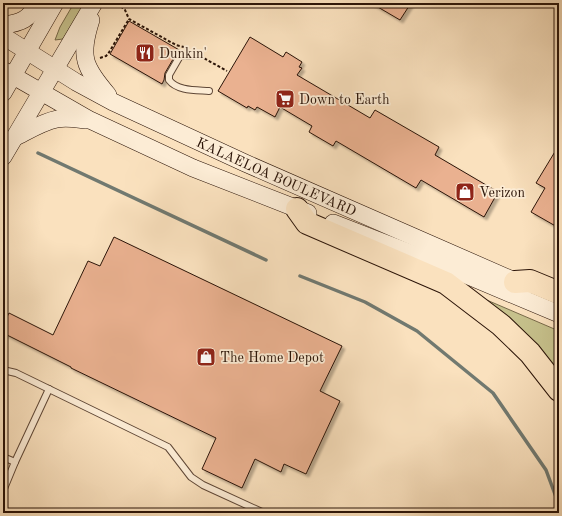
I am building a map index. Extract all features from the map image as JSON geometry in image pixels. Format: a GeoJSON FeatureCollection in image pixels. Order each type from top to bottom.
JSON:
{"type":"FeatureCollection","features":[{"type":"Feature","properties":{"kind":"highway"},"geometry":{"type":"LineString","coordinates":[[297,209],[307,223],[446,283],[502,325],[530,353],[559,390]]}},
{"type":"Feature","properties":{"kind":"highway"},"geometry":{"type":"LineString","coordinates":[[516,282],[530,281],[559,293]]}},
{"type":"Feature","properties":{"kind":"main road"},"geometry":{"type":"LineString","coordinates":[[3,25],[28,18],[38,3]]}},
{"type":"Feature","properties":{"kind":"main road"},"geometry":{"type":"LineString","coordinates":[[3,93],[8,72],[27,51],[55,3]]}},
{"type":"Feature","properties":{"kind":"main road"},"geometry":{"type":"LineString","coordinates":[[3,157],[95,3]]}},
{"type":"Feature","properties":{"kind":"main road"},"geometry":{"type":"LineString","coordinates":[[95,3],[87,31],[85,48],[86,62],[91,75],[113,102]]}},
{"type":"Feature","properties":{"kind":"main road","name":"KALAELOA BOULEVARD"},"geometry":{"type":"LineString","coordinates":[[3,36],[113,102],[245,164],[559,300]]}},
{"type":"Feature","properties":{"kind":"main road","name":"KALAELOA BOULEVARD"},"geometry":{"type":"LineString","coordinates":[[8,72],[90,120],[193,168],[460,272],[559,314]]}},
{"type":"Feature","properties":{"kind":"main road"},"geometry":{"type":"LineString","coordinates":[[14,138],[58,119],[69,118],[90,120]]}},
{"type":"Feature","properties":{"kind":"lane"},"geometry":{"type":"LineString","coordinates":[[192,56],[180,56],[169,75],[169,80],[172,84],[183,88],[209,91]]}},
{"type":"Feature","properties":{"kind":"lane"},"geometry":{"type":"LineString","coordinates":[[3,370],[16,373],[168,448],[195,480],[264,513]]}},
{"type":"Feature","properties":{"kind":"lane"},"geometry":{"type":"LineString","coordinates":[[3,491],[49,389]]}},
{"type":"Feature","properties":{"kind":"lane"},"geometry":{"type":"LineString","coordinates":[[3,457],[15,462]]}},
{"type":"Feature","properties":{"kind":"path"},"geometry":{"type":"LineString","coordinates":[[117,3],[125,10],[129,19],[176,45],[182,45],[188,49]]}},
{"type":"Feature","properties":{"kind":"path"},"geometry":{"type":"LineString","coordinates":[[100,58],[108,54],[129,19]]}},
{"type":"Feature","properties":{"kind":"path"},"geometry":{"type":"LineString","coordinates":[[199,56],[227,71]]}},
{"type":"Feature","properties":{"kind":"shaded area"},"geometry":{"type":"Polygon","coordinates":[[[74,3],[85,3],[63,39],[55,40],[60,27],[74,3]]]}},
{"type":"Feature","properties":{"kind":"shaded area"},"geometry":{"type":"Polygon","coordinates":[[[468,292],[559,331],[559,386],[468,292]]]}},
{"type":"Feature","properties":{"kind":"building"},"geometry":{"type":"Polygon","coordinates":[[[371,3],[411,3],[400,20],[371,3]]]}},
{"type":"Feature","properties":{"kind":"building","name":"Dunkin'"},"geometry":{"type":"Polygon","coordinates":[[[129,21],[181,51],[176,54],[165,73],[162,84],[110,54],[129,21]]]}},
{"type":"Feature","properties":{"kind":"building"},"geometry":{"type":"Polygon","coordinates":[[[250,37],[283,57],[286,52],[302,62],[299,67],[302,68],[297,75],[370,118],[375,110],[439,147],[435,155],[498,192],[484,217],[421,180],[416,188],[336,141],[333,146],[309,132],[312,126],[280,107],[275,117],[257,107],[255,110],[248,106],[247,108],[218,91],[250,37]]]}},
{"type":"Feature","properties":{"kind":"building"},"geometry":{"type":"Polygon","coordinates":[[[559,145],[559,228],[531,212],[545,188],[536,183],[559,145]]]}},
{"type":"Feature","properties":{"kind":"building","name":"The Home Depot"},"geometry":{"type":"Polygon","coordinates":[[[114,237],[342,346],[320,391],[340,401],[306,474],[284,464],[281,472],[255,459],[242,488],[202,469],[216,438],[71,368],[3,333],[3,325],[9,313],[53,335],[88,261],[100,266],[114,237]]]}},
{"type":"Feature","properties":{"kind":"waterway"},"geometry":{"type":"LineString","coordinates":[[38,153],[266,260]]}},
{"type":"Feature","properties":{"kind":"waterway"},"geometry":{"type":"LineString","coordinates":[[300,276],[365,302],[417,331],[493,393],[546,470],[559,505]]}},
{"type":"Feature","properties":{"kind":"place","name":"Dunkin'"},"geometry":{"type":"Point","coordinates":[145,53]}},
{"type":"Feature","properties":{"kind":"place","name":"Down to Earth"},"geometry":{"type":"Point","coordinates":[285,99]}},
{"type":"Feature","properties":{"kind":"place","name":"Verizon"},"geometry":{"type":"Point","coordinates":[465,192]}},
{"type":"Feature","properties":{"kind":"place","name":"The Home Depot"},"geometry":{"type":"Point","coordinates":[206,357]}}]}
